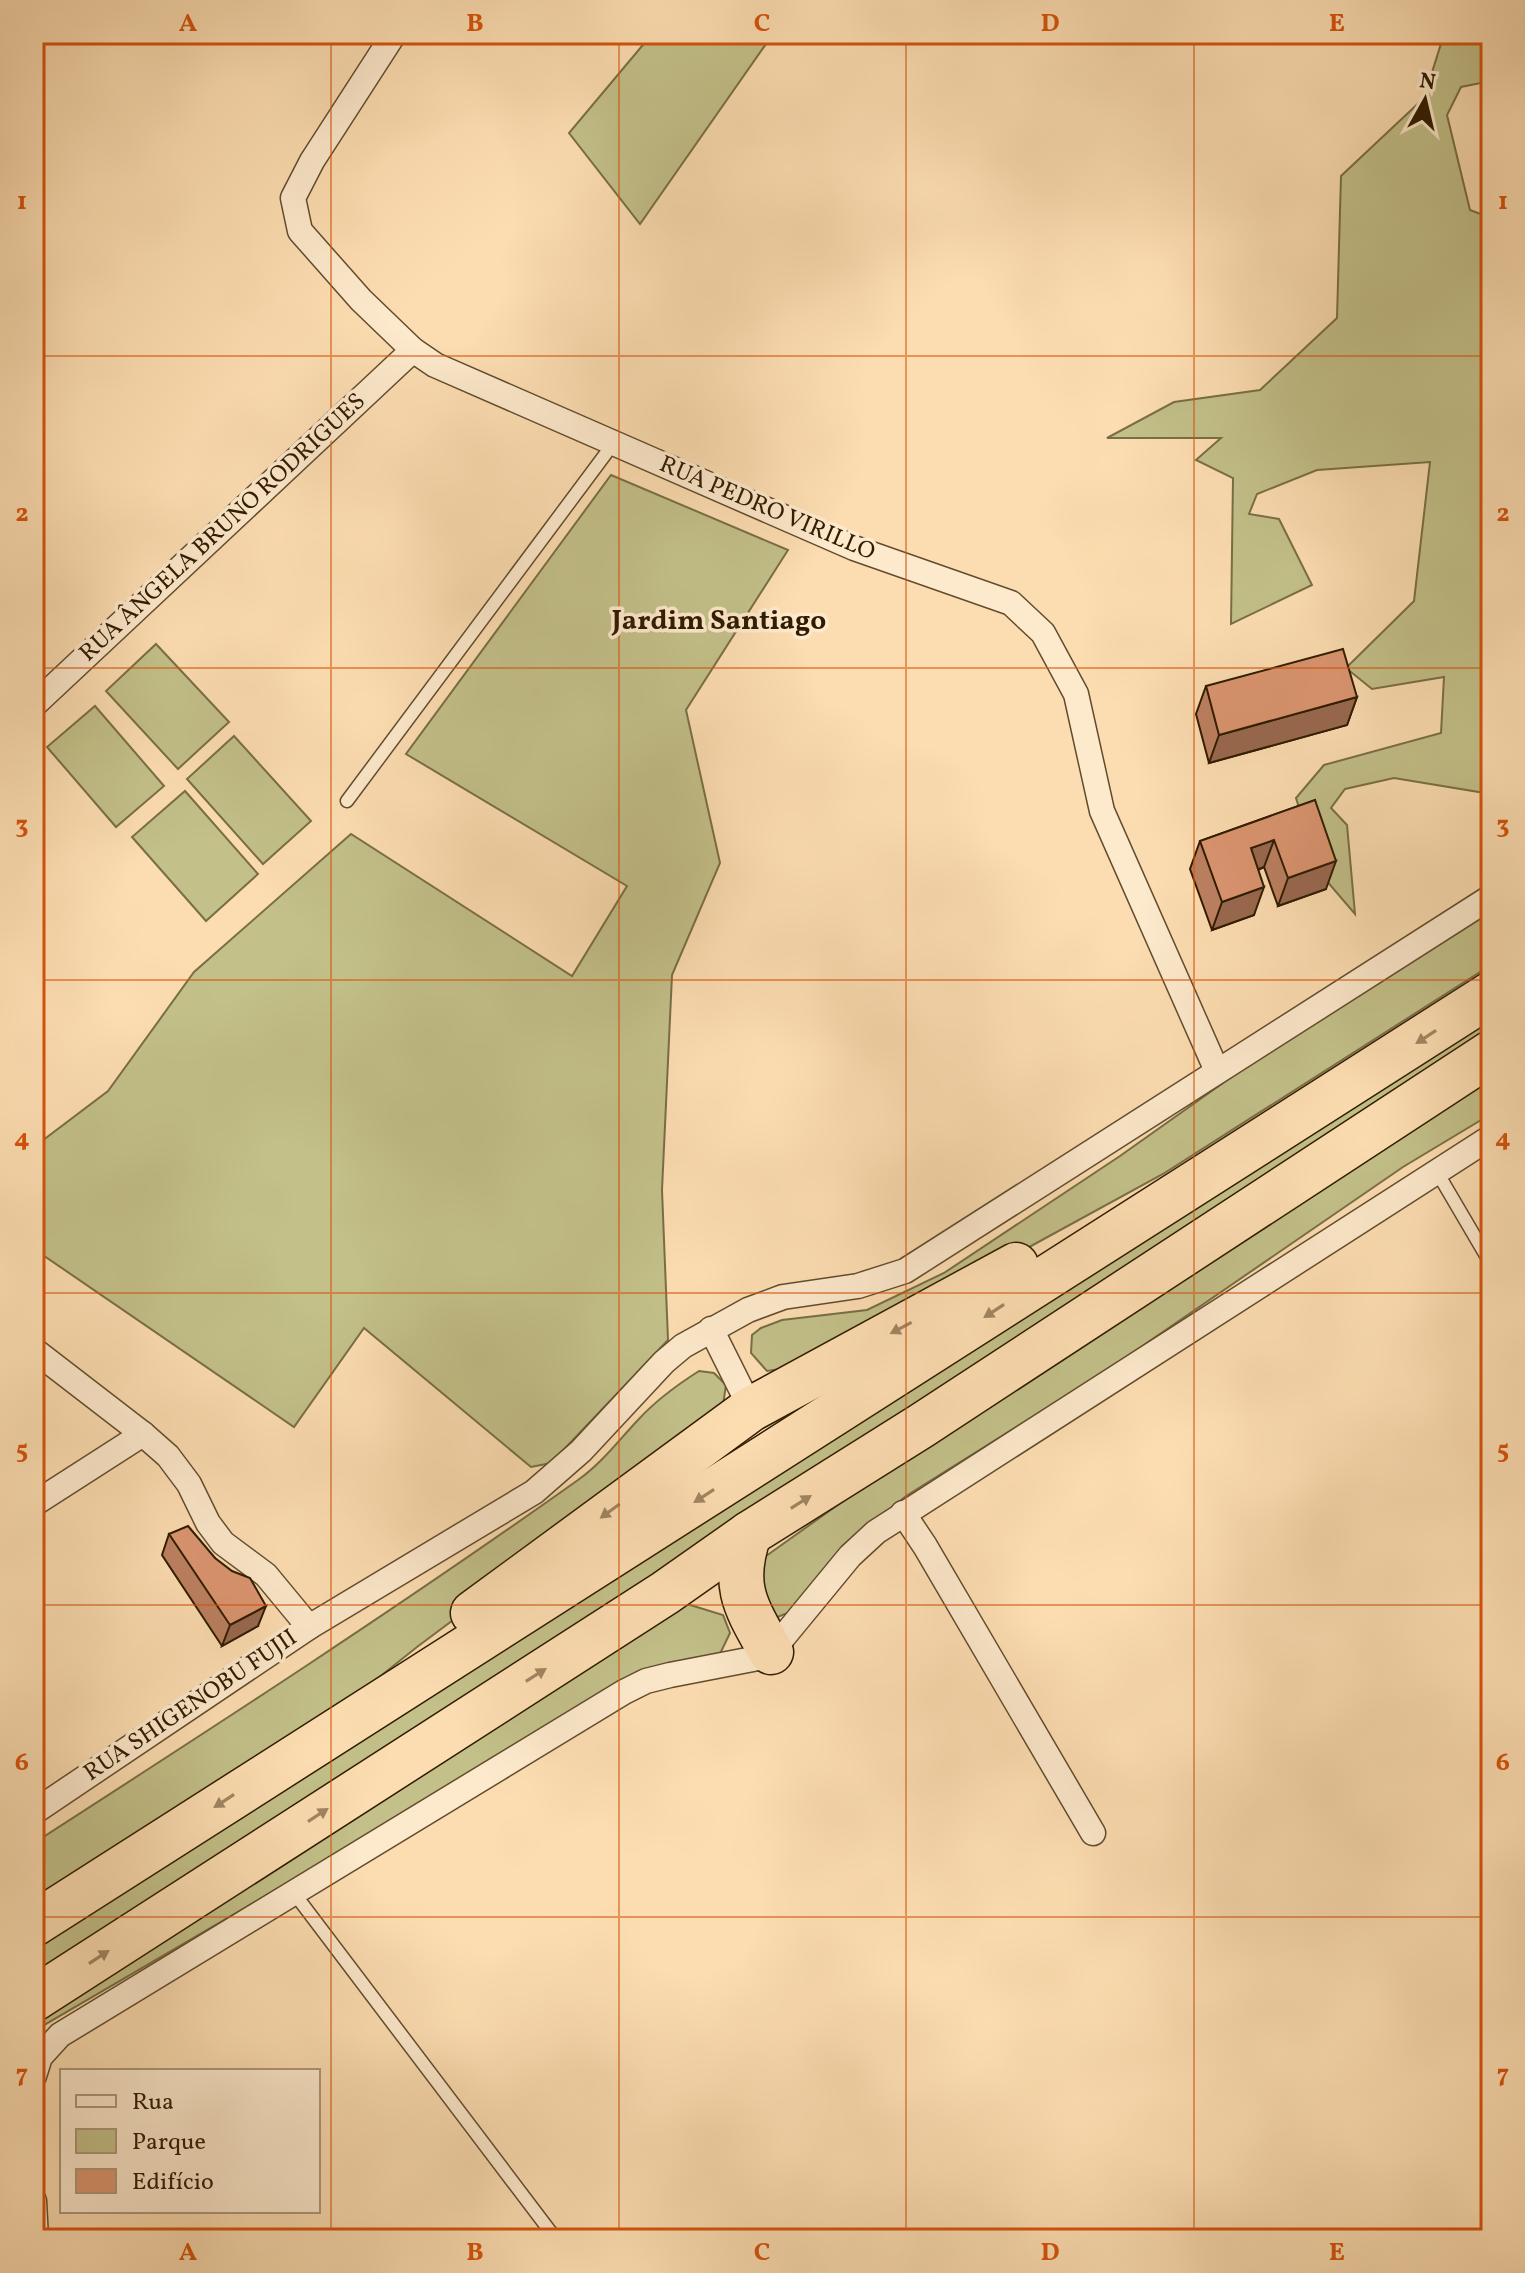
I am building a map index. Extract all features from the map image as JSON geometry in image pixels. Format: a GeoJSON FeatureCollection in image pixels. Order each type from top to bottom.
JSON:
{"type":"FeatureCollection","features":[{"type":"Feature","properties":{"kind":"highway"},"geometry":{"type":"LineString","coordinates":[[34,1924],[1491,994]]}},
{"type":"Feature","properties":{"kind":"highway"},"geometry":{"type":"LineString","coordinates":[[34,1999],[665,1593],[749,1534],[921,1426],[1491,1053]]}},
{"type":"Feature","properties":{"kind":"highway"},"geometry":{"type":"LineString","coordinates":[[298,1754],[509,1585],[751,1409],[1110,1215],[1220,1167]]}},
{"type":"Feature","properties":{"kind":"highway"},"geometry":{"type":"LineString","coordinates":[[749,1534],[740,1561],[741,1587],[764,1655]]}},
{"type":"Feature","properties":{"kind":"highway"},"geometry":{"type":"LineString","coordinates":[[665,1593],[699,1593],[723,1605],[764,1655]]}},
{"type":"Feature","properties":{"kind":"street","name":"RUA PEDRO VIRILLO"},"geometry":{"type":"LineString","coordinates":[[394,34],[312,161],[293,198],[300,231],[361,300],[413,350],[435,365],[854,548],[1011,603],[1043,633],[1076,694],[1102,811],[1217,1071]]}},
{"type":"Feature","properties":{"kind":"street","name":"RUA ÂNGELA BRUNO RODRIGUES"},"geometry":{"type":"LineString","coordinates":[[34,705],[413,350]]}},
{"type":"Feature","properties":{"kind":"street","name":"RUA SHIGENOBU FUJII"},"geometry":{"type":"LineString","coordinates":[[34,1812],[309,1627],[534,1492],[581,1451],[673,1353],[711,1329],[783,1297],[858,1286],[905,1271],[1491,897]]}},
{"type":"Feature","properties":{"kind":"street"},"geometry":{"type":"LineString","coordinates":[[34,2076],[40,2057],[60,2035],[624,1692],[646,1681],[764,1655],[850,1556],[876,1532],[1491,1137]]}},
{"type":"Feature","properties":{"kind":"street"},"geometry":{"type":"LineString","coordinates":[[711,1329],[751,1409]]}},
{"type":"Feature","properties":{"kind":"street"},"geometry":{"type":"LineString","coordinates":[[34,1350],[168,1456],[189,1484],[208,1523],[223,1543],[266,1575],[309,1627]]}},
{"type":"Feature","properties":{"kind":"street"},"geometry":{"type":"LineString","coordinates":[[34,1504],[143,1434]]}},
{"type":"Feature","properties":{"kind":"street"},"geometry":{"type":"LineString","coordinates":[[903,1513],[1093,1833]]}},
{"type":"Feature","properties":{"kind":"street"},"geometry":{"type":"LineString","coordinates":[[34,2201],[36,2239]]}},
{"type":"Feature","properties":{"kind":"lane"},"geometry":{"type":"LineString","coordinates":[[347,801],[613,444]]}},
{"type":"Feature","properties":{"kind":"lane"},"geometry":{"type":"LineString","coordinates":[[1437,1172],[1491,1264]]}},
{"type":"Feature","properties":{"kind":"lane"},"geometry":{"type":"LineString","coordinates":[[294,1893],[556,2239]]}},
{"type":"Feature","properties":{"kind":"green space"},"geometry":{"type":"Polygon","coordinates":[[[652,34],[773,34],[640,224],[569,133],[652,34]]]}},
{"type":"Feature","properties":{"kind":"green space"},"geometry":{"type":"Polygon","coordinates":[[[1444,34],[1491,34],[1491,81],[1461,87],[1447,115],[1470,210],[1491,218],[1491,757],[1485,793],[1394,778],[1345,789],[1331,808],[1347,825],[1355,914],[1319,872],[1296,798],[1324,765],[1441,733],[1444,677],[1372,689],[1346,668],[1414,601],[1430,462],[1317,470],[1257,494],[1249,514],[1279,519],[1312,585],[1231,624],[1233,478],[1196,460],[1221,438],[1107,438],[1174,402],[1260,390],[1337,318],[1341,176],[1424,98],[1444,34]]]}},
{"type":"Feature","properties":{"kind":"green space"},"geometry":{"type":"Polygon","coordinates":[[[611,475],[788,550],[686,710],[720,863],[672,975],[662,1190],[668,1340],[551,1463],[531,1467],[364,1328],[294,1427],[34,1249],[34,1147],[108,1091],[194,972],[351,834],[572,976],[627,886],[406,754],[611,475]]]}},
{"type":"Feature","properties":{"kind":"green space"},"geometry":{"type":"Polygon","coordinates":[[[156,644],[229,722],[178,769],[106,691],[156,644]]]}},
{"type":"Feature","properties":{"kind":"green space"},"geometry":{"type":"Polygon","coordinates":[[[95,706],[164,786],[116,827],[47,747],[95,706]]]}},
{"type":"Feature","properties":{"kind":"green space"},"geometry":{"type":"Polygon","coordinates":[[[234,736],[311,821],[263,864],[187,779],[234,736]]]}},
{"type":"Feature","properties":{"kind":"green space"},"geometry":{"type":"Polygon","coordinates":[[[185,791],[258,874],[206,921],[132,837],[185,791]]]}},
{"type":"Feature","properties":{"kind":"green space"},"geometry":{"type":"Polygon","coordinates":[[[1491,910],[1491,965],[1163,1174],[815,1364],[767,1371],[751,1353],[752,1335],[761,1328],[782,1320],[867,1310],[944,1273],[1120,1156],[1278,1044],[1491,910]]]}},
{"type":"Feature","properties":{"kind":"green space"},"geometry":{"type":"Polygon","coordinates":[[[1491,1008],[1491,1038],[34,1984],[34,1939],[1491,1008]]]}},
{"type":"Feature","properties":{"kind":"green space"},"geometry":{"type":"Polygon","coordinates":[[[1491,1073],[1491,1114],[1403,1167],[1106,1371],[906,1496],[850,1542],[790,1612],[770,1620],[759,1561],[1061,1346],[1491,1073]]]}},
{"type":"Feature","properties":{"kind":"green space"},"geometry":{"type":"Polygon","coordinates":[[[699,1371],[714,1373],[726,1385],[723,1405],[687,1445],[417,1647],[274,1761],[34,1907],[34,1843],[240,1710],[578,1480],[652,1406],[699,1371]]]}},
{"type":"Feature","properties":{"kind":"green space"},"geometry":{"type":"Polygon","coordinates":[[[687,1604],[723,1615],[730,1633],[719,1656],[423,1804],[41,2027],[34,2059],[34,2010],[687,1604]]]}},
{"type":"Feature","properties":{"kind":"building"},"geometry":{"type":"Polygon","coordinates":[[[1343,649],[1357,697],[1219,735],[1206,686],[1343,649]]]}},
{"type":"Feature","properties":{"kind":"building"},"geometry":{"type":"Polygon","coordinates":[[[1315,800],[1336,861],[1288,878],[1274,840],[1251,848],[1264,887],[1222,902],[1200,841],[1315,800]]]}},
{"type":"Feature","properties":{"kind":"building"},"geometry":{"type":"Polygon","coordinates":[[[188,1526],[215,1558],[232,1571],[250,1578],[266,1606],[230,1625],[169,1534],[188,1526]]]}},
{"type":"Feature","properties":{"kind":"district","name":"Jardim Santiago"},"geometry":{"type":"Point","coordinates":[719,621]}}]}
